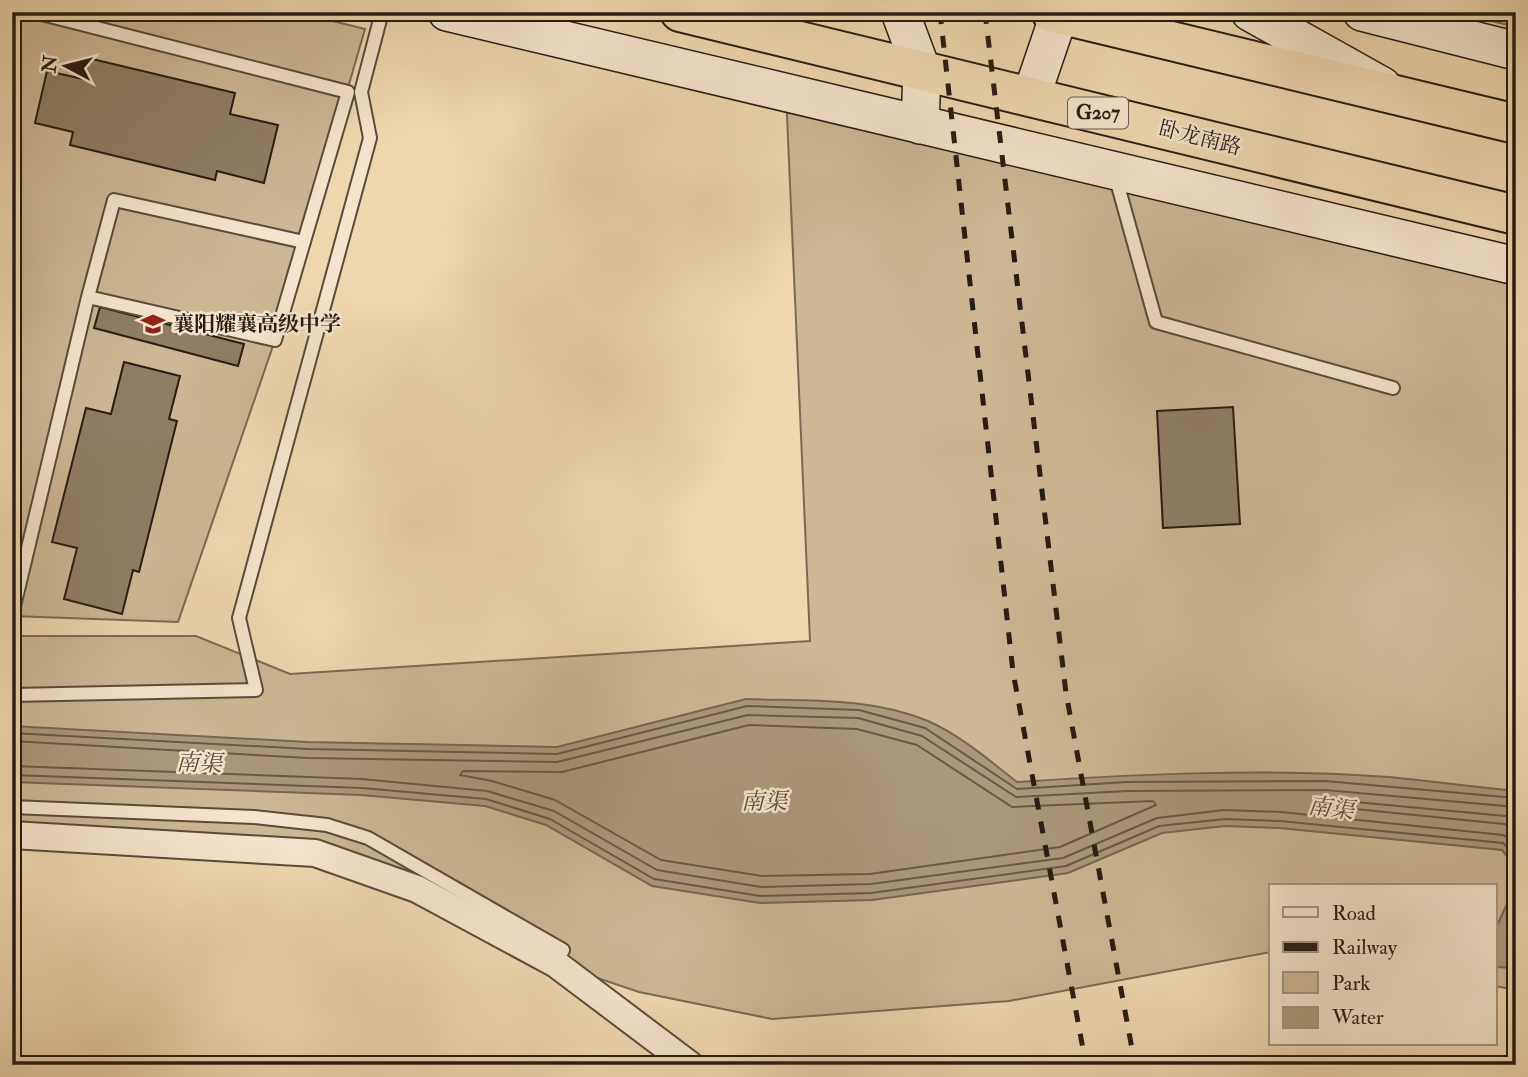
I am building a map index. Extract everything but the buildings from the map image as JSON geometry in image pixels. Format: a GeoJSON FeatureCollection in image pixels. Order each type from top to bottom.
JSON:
{"type":"FeatureCollection","features":[{"type":"Feature","properties":{"kind":"highway","name":"卧龙南路"},"geometry":{"type":"LineString","coordinates":[[680,12],[1516,215]]}},
{"type":"Feature","properties":{"kind":"highway"},"geometry":{"type":"LineString","coordinates":[[1057,13],[1516,124]]}},
{"type":"Feature","properties":{"kind":"street"},"geometry":{"type":"LineString","coordinates":[[447,12],[1516,266]]}},
{"type":"Feature","properties":{"kind":"street"},"geometry":{"type":"LineString","coordinates":[[900,12],[922,71],[920,125]]}},
{"type":"Feature","properties":{"kind":"street"},"geometry":{"type":"LineString","coordinates":[[1250,12],[1401,97]]}},
{"type":"Feature","properties":{"kind":"street"},"geometry":{"type":"LineString","coordinates":[[1362,12],[1516,51]]}},
{"type":"Feature","properties":{"kind":"street"},"geometry":{"type":"LineString","coordinates":[[1031,97],[1057,13]]}},
{"type":"Feature","properties":{"kind":"street"},"geometry":{"type":"LineString","coordinates":[[12,835],[315,853],[417,889],[556,964],[690,1065]]}},
{"type":"Feature","properties":{"kind":"lane"},"geometry":{"type":"LineString","coordinates":[[34,12],[354,92]]}},
{"type":"Feature","properties":{"kind":"lane"},"geometry":{"type":"LineString","coordinates":[[88,297],[275,340],[304,242],[382,12]]}},
{"type":"Feature","properties":{"kind":"lane"},"geometry":{"type":"LineString","coordinates":[[12,695],[257,690],[239,618],[370,138],[354,92]]}},
{"type":"Feature","properties":{"kind":"lane"},"geometry":{"type":"LineString","coordinates":[[1114,171],[1156,322],[1392,388]]}},
{"type":"Feature","properties":{"kind":"lane"},"geometry":{"type":"LineString","coordinates":[[12,615],[114,200],[304,242]]}},
{"type":"Feature","properties":{"kind":"lane"},"geometry":{"type":"LineString","coordinates":[[12,807],[254,817],[327,825],[368,838],[563,950],[556,964]]}},
{"type":"Feature","properties":{"kind":"green space","name":"襄阳耀襄高级中学"},"geometry":{"type":"Polygon","coordinates":[[[12,12],[296,12],[365,29],[275,340],[178,622],[12,616],[12,12]]]}},
{"type":"Feature","properties":{"kind":"green space"},"geometry":{"type":"Polygon","coordinates":[[[1455,12],[1516,12],[1516,27],[1455,12]]]}},
{"type":"Feature","properties":{"kind":"green space"},"geometry":{"type":"Polygon","coordinates":[[[786,93],[1516,266],[1516,990],[1496,986],[1496,884],[1269,884],[1269,952],[1009,1001],[772,1019],[639,992],[556,964],[315,853],[12,835],[12,636],[196,636],[290,674],[810,641],[786,93]]]}},
{"type":"Feature","properties":{"kind":"water","name":"南渠"},"geometry":{"type":"Polygon","coordinates":[[[746,699],[861,704],[906,713],[952,733],[1017,782],[1156,775],[1296,773],[1389,777],[1516,791],[1516,868],[1502,850],[1279,828],[1225,826],[1162,833],[1068,873],[872,900],[760,903],[652,886],[546,825],[485,806],[361,795],[12,782],[12,726],[308,742],[557,747],[746,699]]]}},
{"type":"Feature","properties":{"kind":"water"},"geometry":{"type":"Polygon","coordinates":[[[1516,884],[1516,968],[1496,967],[1496,928],[1516,884]]]}},
{"type":"Feature","properties":{"kind":"railway"},"geometry":{"type":"LineString","coordinates":[[940,12],[1013,672],[1086,1065]]}},
{"type":"Feature","properties":{"kind":"railway"},"geometry":{"type":"LineString","coordinates":[[985,12],[1066,693],[1135,1065]]}},
{"type":"Feature","properties":{"kind":"place","name":"襄阳耀襄高级中学"},"geometry":{"type":"Point","coordinates":[153,324]}}]}
